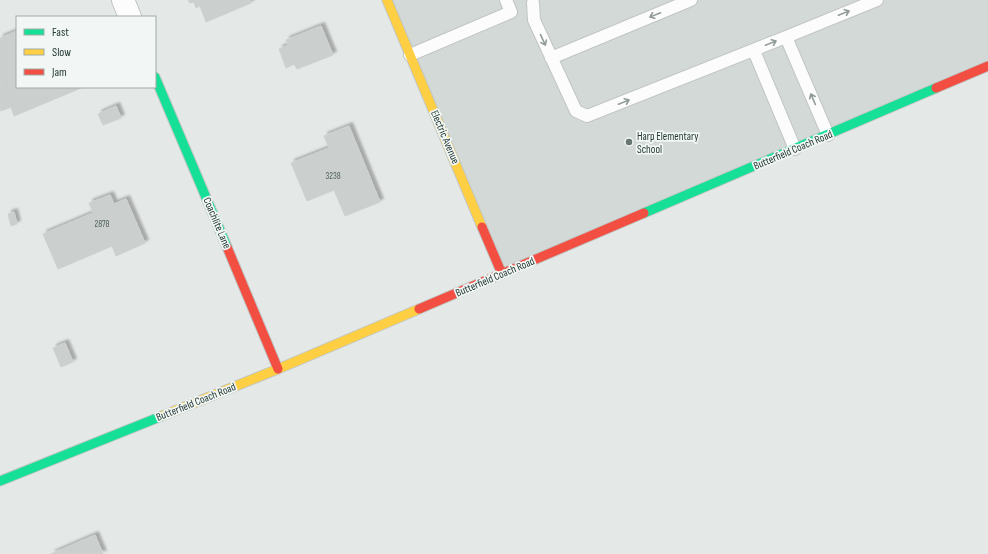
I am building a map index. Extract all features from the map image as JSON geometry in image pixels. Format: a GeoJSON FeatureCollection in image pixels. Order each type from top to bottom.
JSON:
{"type":"FeatureCollection","features":[{"type":"Feature","properties":{"kind":"main road","name":"Electric Avenue"},"geometry":{"type":"LineString","coordinates":[[387,0],[502,274]]}},
{"type":"Feature","properties":{"kind":"main road","name":"Butterfield Coach Road"},"geometry":{"type":"LineString","coordinates":[[0,481],[278,369],[988,66]]}},
{"type":"Feature","properties":{"kind":"main road","name":"Coachlite Lane"},"geometry":{"type":"LineString","coordinates":[[156,79],[278,369]]}},
{"type":"Feature","properties":{"kind":"street"},"geometry":{"type":"LineString","coordinates":[[122,0],[130,16]]}},
{"type":"Feature","properties":{"kind":"lane"},"geometry":{"type":"LineString","coordinates":[[410,55],[511,12],[506,0]]}},
{"type":"Feature","properties":{"kind":"lane"},"geometry":{"type":"LineString","coordinates":[[551,58],[692,0]]}},
{"type":"Feature","properties":{"kind":"lane"},"geometry":{"type":"LineString","coordinates":[[534,1],[534,20],[551,58],[576,111],[587,116],[877,0]]}},
{"type":"Feature","properties":{"kind":"lane"},"geometry":{"type":"LineString","coordinates":[[786,37],[828,135]]}},
{"type":"Feature","properties":{"kind":"lane"},"geometry":{"type":"LineString","coordinates":[[754,50],[795,149]]}},
{"type":"Feature","properties":{"kind":"shaded area","name":"Harp Elementary School"},"geometry":{"type":"Polygon","coordinates":[[[387,0],[988,0],[988,66],[502,274],[387,0]]]}},
{"type":"Feature","properties":{"kind":"building"},"geometry":{"type":"Polygon","coordinates":[[[188,0],[250,0],[251,3],[206,22],[200,6],[196,8],[194,2],[190,3],[188,0]]]}},
{"type":"Feature","properties":{"kind":"building"},"geometry":{"type":"Polygon","coordinates":[[[321,26],[333,55],[297,69],[294,64],[286,68],[279,49],[288,45],[286,40],[321,26]]]}},
{"type":"Feature","properties":{"kind":"building"},"geometry":{"type":"Polygon","coordinates":[[[16,31],[16,88],[81,88],[14,116],[11,107],[1,111],[0,38],[16,31]]]}},
{"type":"Feature","properties":{"kind":"building"},"geometry":{"type":"Polygon","coordinates":[[[116,106],[121,118],[103,125],[98,114],[116,106]]]}},
{"type":"Feature","properties":{"kind":"building"},"geometry":{"type":"Polygon","coordinates":[[[349,126],[380,202],[345,216],[334,190],[307,201],[291,163],[329,148],[324,136],[349,126]]]}},
{"type":"Feature","properties":{"kind":"building"},"geometry":{"type":"Polygon","coordinates":[[[110,195],[114,204],[126,199],[145,243],[116,256],[112,246],[58,269],[43,234],[93,213],[89,203],[110,195]]]}},
{"type":"Feature","properties":{"kind":"building"},"geometry":{"type":"Polygon","coordinates":[[[14,212],[17,224],[11,226],[8,214],[14,212]]]}},
{"type":"Feature","properties":{"kind":"building"},"geometry":{"type":"Polygon","coordinates":[[[65,343],[73,362],[61,367],[53,348],[65,343]]]}},
{"type":"Feature","properties":{"kind":"building"},"geometry":{"type":"Polygon","coordinates":[[[95,535],[103,554],[51,554],[95,535]]]}},
{"type":"Feature","properties":{"kind":"traffic: fast"},"geometry":{"type":"LineString","coordinates":[[156,79],[227,247]]}},
{"type":"Feature","properties":{"kind":"traffic: fast"},"geometry":{"type":"LineString","coordinates":[[644,213],[936,88]]}},
{"type":"Feature","properties":{"kind":"traffic: fast"},"geometry":{"type":"LineString","coordinates":[[0,481],[162,416]]}},
{"type":"Feature","properties":{"kind":"traffic: slow"},"geometry":{"type":"LineString","coordinates":[[387,0],[482,227]]}},
{"type":"Feature","properties":{"kind":"traffic: slow"},"geometry":{"type":"LineString","coordinates":[[162,416],[419,309]]}},
{"type":"Feature","properties":{"kind":"traffic: jam"},"geometry":{"type":"LineString","coordinates":[[936,88],[988,66]]}},
{"type":"Feature","properties":{"kind":"traffic: jam"},"geometry":{"type":"LineString","coordinates":[[419,309],[644,213]]}},
{"type":"Feature","properties":{"kind":"traffic: jam"},"geometry":{"type":"LineString","coordinates":[[482,227],[502,274]]}},
{"type":"Feature","properties":{"kind":"traffic: jam"},"geometry":{"type":"LineString","coordinates":[[227,247],[278,369]]}},
{"type":"Feature","properties":{"kind":"place","name":"Harp Elementary School"},"geometry":{"type":"Point","coordinates":[629,142]}}]}
